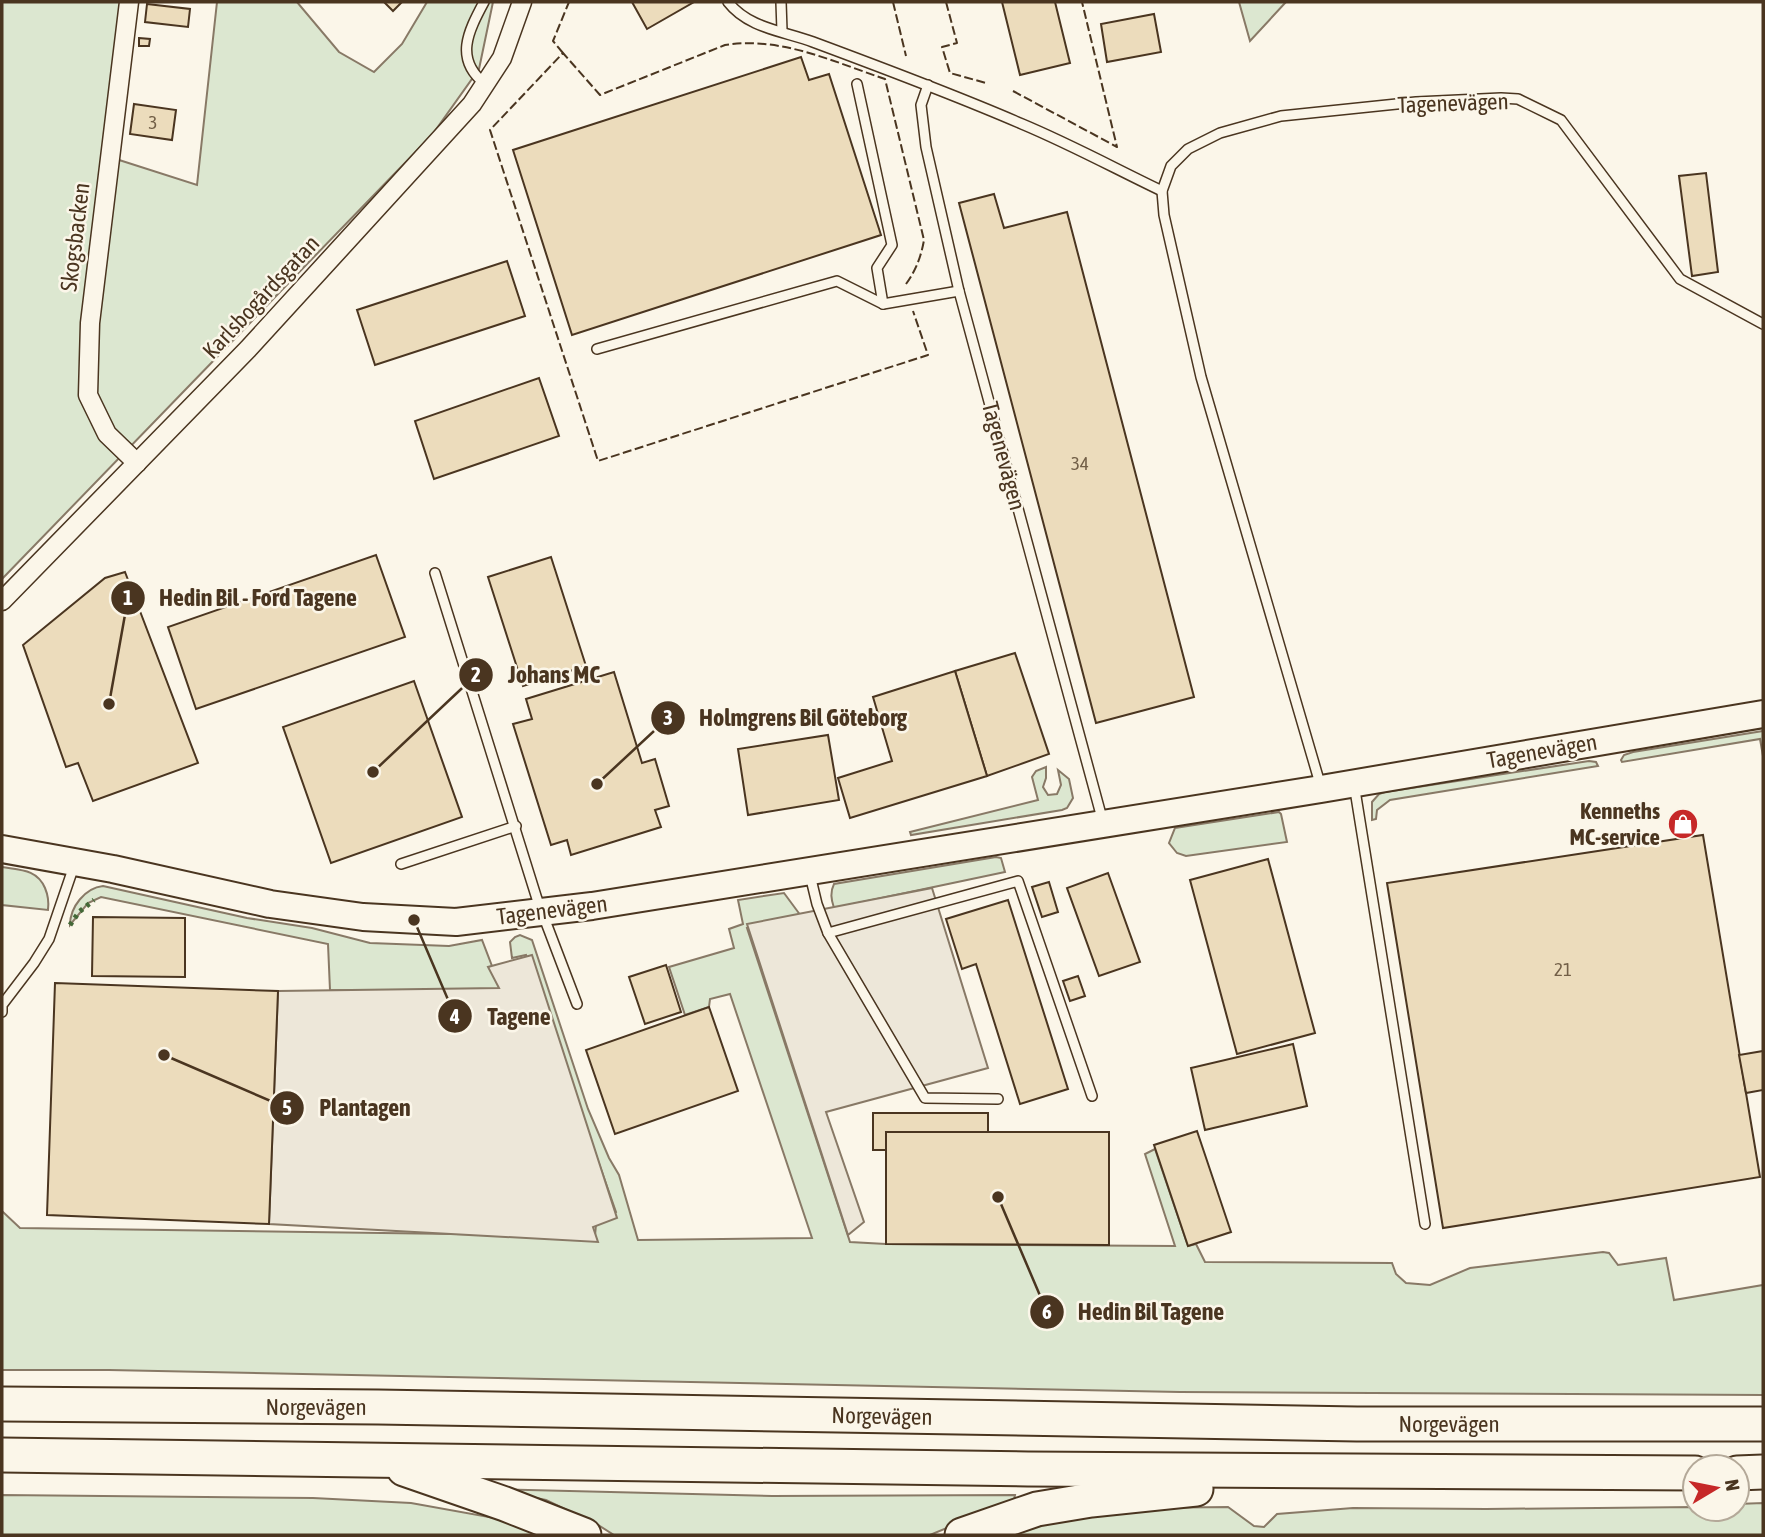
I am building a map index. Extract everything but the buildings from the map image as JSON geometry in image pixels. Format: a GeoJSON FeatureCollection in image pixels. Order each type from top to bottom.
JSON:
{"type":"FeatureCollection","features":[{"type":"Feature","properties":{"kind":"highway","name":"Norgevägen"},"geometry":{"type":"LineString","coordinates":[[2,1404],[377,1407],[1357,1424],[1763,1424]]}},
{"type":"Feature","properties":{"kind":"highway"},"geometry":{"type":"LineString","coordinates":[[2,1455],[1681,1473]]}},
{"type":"Feature","properties":{"kind":"highway"},"geometry":{"type":"LineString","coordinates":[[376,1459],[505,1503],[584,1535]]}},
{"type":"Feature","properties":{"kind":"highway"},"geometry":{"type":"LineString","coordinates":[[962,1535],[1037,1509],[1091,1500],[1401,1472]]}},
{"type":"Feature","properties":{"kind":"street","name":"Skogsbacken"},"geometry":{"type":"LineString","coordinates":[[129,2],[90,323],[88,395],[107,434],[136,463]]}},
{"type":"Feature","properties":{"kind":"street","name":"Karlsbogårdsgatan"},"geometry":{"type":"LineString","coordinates":[[2,601],[248,349],[472,104],[502,58],[522,2]]}},
{"type":"Feature","properties":{"kind":"street","name":"Tagenevägen"},"geometry":{"type":"LineString","coordinates":[[2,849],[76,862],[270,904],[363,917],[456,922],[605,904],[1321,789],[1763,714]]}},
{"type":"Feature","properties":{"kind":"lane"},"geometry":{"type":"LineString","coordinates":[[484,2],[466,48],[469,68],[486,85]]}},
{"type":"Feature","properties":{"kind":"lane"},"geometry":{"type":"LineString","coordinates":[[728,2],[750,22],[782,31],[928,85],[1025,125],[1162,191],[1164,215],[1201,377],[1321,789]]}},
{"type":"Feature","properties":{"kind":"lane"},"geometry":{"type":"LineString","coordinates":[[781,2],[782,31]]}},
{"type":"Feature","properties":{"kind":"lane"},"geometry":{"type":"LineString","coordinates":[[857,83],[892,245],[877,268],[883,304]]}},
{"type":"Feature","properties":{"kind":"lane","name":"Tagenevägen"},"geometry":{"type":"LineString","coordinates":[[928,85],[921,105],[926,147],[959,291],[1103,824]]}},
{"type":"Feature","properties":{"kind":"lane","name":"Tagenevägen"},"geometry":{"type":"LineString","coordinates":[[1162,191],[1171,166],[1188,149],[1220,133],[1281,116],[1416,102],[1501,97],[1518,99],[1561,120],[1680,279],[1763,324]]}},
{"type":"Feature","properties":{"kind":"lane"},"geometry":{"type":"LineString","coordinates":[[597,349],[837,281],[883,304],[959,291]]}},
{"type":"Feature","properties":{"kind":"lane"},"geometry":{"type":"LineString","coordinates":[[435,573],[542,912],[577,1004]]}},
{"type":"Feature","properties":{"kind":"lane"},"geometry":{"type":"LineString","coordinates":[[1354,783],[1425,1224]]}},
{"type":"Feature","properties":{"kind":"lane"},"geometry":{"type":"LineString","coordinates":[[401,864],[516,826]]}},
{"type":"Feature","properties":{"kind":"lane"},"geometry":{"type":"LineString","coordinates":[[2,1012],[2,1004],[49,939],[76,862]]}},
{"type":"Feature","properties":{"kind":"lane"},"geometry":{"type":"LineString","coordinates":[[809,870],[817,904],[828,933],[925,1098],[998,1099]]}},
{"type":"Feature","properties":{"kind":"lane"},"geometry":{"type":"LineString","coordinates":[[828,933],[1018,881],[1092,1096]]}},
{"type":"Feature","properties":{"kind":"green space"},"geometry":{"type":"Polygon","coordinates":[[[2,2],[135,2],[116,159],[197,185],[217,2],[297,2],[339,52],[374,72],[402,44],[427,2],[493,2],[479,69],[432,135],[2,579],[2,2]]]}},
{"type":"Feature","properties":{"kind":"green space"},"geometry":{"type":"Polygon","coordinates":[[[1239,2],[1286,2],[1250,41],[1239,2]]]}},
{"type":"Feature","properties":{"kind":"green space"},"geometry":{"type":"Polygon","coordinates":[[[1763,731],[1763,756],[1760,739],[1622,762],[1621,760],[1624,755],[1633,752],[1763,731]]]}},
{"type":"Feature","properties":{"kind":"green space"},"geometry":{"type":"Polygon","coordinates":[[[1596,762],[1598,766],[1390,800],[1377,810],[1376,819],[1372,820],[1372,802],[1385,792],[1596,762]]]}},
{"type":"Feature","properties":{"kind":"green space"},"geometry":{"type":"Polygon","coordinates":[[[1046,767],[1043,787],[1048,795],[1057,794],[1061,785],[1058,770],[1069,779],[1073,798],[1067,808],[911,835],[910,832],[1038,800],[1032,777],[1036,771],[1046,767]]]}},
{"type":"Feature","properties":{"kind":"green space"},"geometry":{"type":"Polygon","coordinates":[[[1279,812],[1287,842],[1186,856],[1177,853],[1169,843],[1175,828],[1279,812]]]}},
{"type":"Feature","properties":{"kind":"green space"},"geometry":{"type":"Polygon","coordinates":[[[1001,858],[1005,872],[834,908],[833,905],[831,893],[834,884],[1001,858]]]}},
{"type":"Feature","properties":{"kind":"green space"},"geometry":{"type":"Polygon","coordinates":[[[2,867],[37,877],[46,891],[48,910],[2,905],[2,867]]]}},
{"type":"Feature","properties":{"kind":"green space"},"geometry":{"type":"Polygon","coordinates":[[[103,886],[247,918],[312,928],[370,943],[449,946],[482,940],[505,1000],[496,991],[330,990],[328,944],[101,897],[88,903],[70,925],[76,905],[85,894],[103,886]]]}},
{"type":"Feature","properties":{"kind":"green space"},"geometry":{"type":"Polygon","coordinates":[[[784,893],[801,916],[747,928],[850,1242],[1175,1246],[1145,1154],[1155,1149],[1188,1246],[1196,1244],[1205,1262],[1392,1263],[1396,1274],[1406,1283],[1430,1285],[1470,1268],[1603,1252],[1609,1253],[1618,1265],[1666,1258],[1674,1300],[1763,1285],[1763,1395],[1180,1392],[2,1370],[2,1211],[20,1228],[595,1236],[596,1224],[616,1212],[526,955],[512,958],[510,942],[520,935],[532,940],[588,1109],[619,1175],[638,1240],[812,1238],[730,994],[710,999],[709,1007],[685,1015],[669,967],[734,948],[729,929],[743,924],[738,900],[784,893]]]}},
{"type":"Feature","properties":{"kind":"green space"},"geometry":{"type":"Polygon","coordinates":[[[492,1489],[772,1496],[1015,1495],[1014,1500],[930,1535],[614,1535],[546,1500],[492,1489]]]}},
{"type":"Feature","properties":{"kind":"green space"},"geometry":{"type":"Polygon","coordinates":[[[2,1495],[313,1498],[411,1503],[494,1518],[496,1515],[543,1535],[2,1535],[2,1495]]]}},
{"type":"Feature","properties":{"kind":"green space"},"geometry":{"type":"Polygon","coordinates":[[[1751,1503],[1763,1503],[1763,1535],[996,1535],[1037,1524],[1140,1508],[1228,1507],[1254,1526],[1264,1527],[1277,1514],[1353,1508],[1681,1507],[1681,1523],[1751,1523],[1751,1503]]]}},
{"type":"Feature","properties":{"kind":"shaded area"},"geometry":{"type":"Polygon","coordinates":[[[932,888],[988,1068],[826,1112],[864,1222],[848,1235],[747,924],[932,888]]]}},
{"type":"Feature","properties":{"kind":"shaded area"},"geometry":{"type":"Polygon","coordinates":[[[532,955],[617,1218],[593,1227],[598,1242],[269,1224],[278,991],[499,988],[488,967],[532,955]]]}},
{"type":"Feature","properties":{"kind":"hedge"},"geometry":{"type":"LineString","coordinates":[[70,925],[79,912],[94,900]]}},
{"type":"Feature","properties":{"kind":"fence"},"geometry":{"type":"LineString","coordinates":[[563,53],[553,41],[569,2]]}},
{"type":"Feature","properties":{"kind":"fence"},"geometry":{"type":"LineString","coordinates":[[893,2],[906,56]]}},
{"type":"Feature","properties":{"kind":"fence"},"geometry":{"type":"LineString","coordinates":[[946,2],[957,43],[942,47],[950,73],[986,83]]}},
{"type":"Feature","properties":{"kind":"fence"},"geometry":{"type":"LineString","coordinates":[[1013,91],[1117,147],[1082,2]]}},
{"type":"Feature","properties":{"kind":"fence"},"geometry":{"type":"LineString","coordinates":[[906,284],[918,263],[924,240],[885,79],[806,52],[746,43],[725,45],[600,95],[563,53],[490,130],[598,461],[928,355],[913,311]]}},
{"type":"Feature","properties":{"kind":"place","name":"Hedin Bil - Ford Tagene"},"geometry":{"type":"Point","coordinates":[109,704]}},
{"type":"Feature","properties":{"kind":"place","name":"Johans MC"},"geometry":{"type":"Point","coordinates":[373,772]}},
{"type":"Feature","properties":{"kind":"place","name":"Holmgrens Bil Göteborg"},"geometry":{"type":"Point","coordinates":[597,784]}},
{"type":"Feature","properties":{"kind":"place","name":"Kenneths MC-service"},"geometry":{"type":"Point","coordinates":[1683,824]}},
{"type":"Feature","properties":{"kind":"place","name":"Tagene"},"geometry":{"type":"Point","coordinates":[414,920]}},
{"type":"Feature","properties":{"kind":"place","name":"Plantagen"},"geometry":{"type":"Point","coordinates":[164,1055]}},
{"type":"Feature","properties":{"kind":"place","name":"Hedin Bil Tagene"},"geometry":{"type":"Point","coordinates":[998,1197]}}]}
